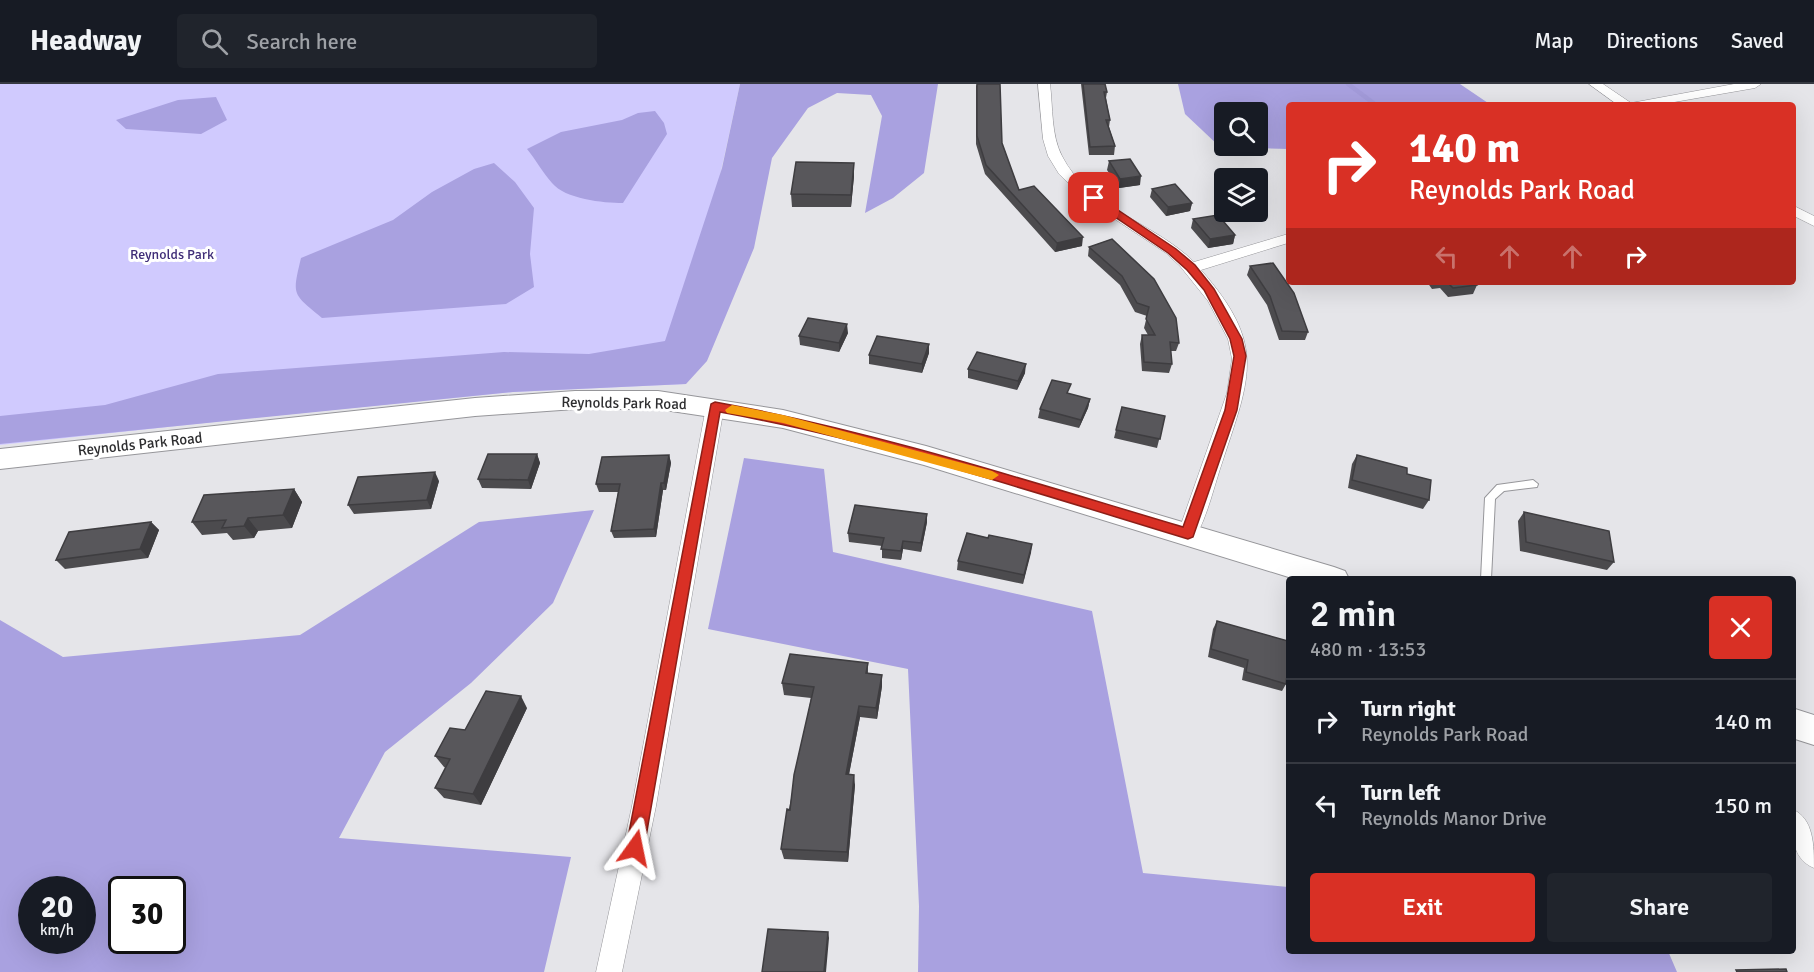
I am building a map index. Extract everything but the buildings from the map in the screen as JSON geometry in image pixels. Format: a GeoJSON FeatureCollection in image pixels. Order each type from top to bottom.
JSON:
{"type":"FeatureCollection","features":[{"type":"Feature","properties":{"kind":"main road","name":"Reynolds Park Road"},"geometry":{"type":"LineString","coordinates":[[0,459],[476,407],[624,400],[715,406],[783,419],[926,456],[1188,533],[1324,576]]}},
{"type":"Feature","properties":{"kind":"main road"},"geometry":{"type":"LineString","coordinates":[[1796,724],[1814,730]]}},
{"type":"Feature","properties":{"kind":"street"},"geometry":{"type":"LineString","coordinates":[[1044,84],[1051,141],[1055,156],[1063,168],[1094,198],[1172,251],[1191,268],[1209,289],[1236,339],[1240,356],[1231,410],[1188,533]]}},
{"type":"Feature","properties":{"kind":"street"},"geometry":{"type":"LineString","coordinates":[[1595,84],[1622,102]]}},
{"type":"Feature","properties":{"kind":"street"},"geometry":{"type":"LineString","coordinates":[[1653,102],[1755,84]]}},
{"type":"Feature","properties":{"kind":"street"},"geometry":{"type":"LineString","coordinates":[[1796,211],[1814,222]]}},
{"type":"Feature","properties":{"kind":"street"},"geometry":{"type":"LineString","coordinates":[[1191,268],[1286,239]]}},
{"type":"Feature","properties":{"kind":"street"},"geometry":{"type":"LineString","coordinates":[[609,972],[644,806],[715,406]]}},
{"type":"Feature","properties":{"kind":"street"},"geometry":{"type":"LineString","coordinates":[[1796,827],[1814,856]]}},
{"type":"Feature","properties":{"kind":"lane"},"geometry":{"type":"LineString","coordinates":[[1486,576],[1490,498],[1501,488],[1533,484]]}},
{"type":"Feature","properties":{"kind":"green space","name":"Reynolds Park"},"geometry":{"type":"Polygon","coordinates":[[[0,84],[740,84],[692,304],[686,384],[513,392],[0,445],[0,84]]]}},
{"type":"Feature","properties":{"kind":"shaded area"},"geometry":{"type":"Polygon","coordinates":[[[740,84],[938,84],[924,173],[893,198],[865,213],[882,116],[871,95],[837,93],[808,108],[772,158],[754,248],[707,361],[686,384],[513,392],[0,444],[0,416],[105,405],[218,374],[504,352],[589,354],[665,341],[722,168],[740,84]]]}},
{"type":"Feature","properties":{"kind":"shaded area"},"geometry":{"type":"Polygon","coordinates":[[[1178,84],[1460,84],[1487,102],[1286,102],[1286,149],[1268,148],[1268,102],[1214,102],[1214,141],[1185,114],[1178,84]]]}},
{"type":"Feature","properties":{"kind":"shaded area"},"geometry":{"type":"Polygon","coordinates":[[[216,97],[227,120],[201,134],[126,129],[116,120],[178,100],[216,97]]]}},
{"type":"Feature","properties":{"kind":"shaded area"},"geometry":{"type":"Polygon","coordinates":[[[655,111],[664,123],[667,134],[623,203],[595,201],[566,193],[552,183],[527,149],[561,132],[655,111]]]}},
{"type":"Feature","properties":{"kind":"shaded area"},"geometry":{"type":"Polygon","coordinates":[[[494,163],[515,182],[534,208],[530,254],[534,287],[506,304],[322,318],[300,298],[297,293],[296,280],[301,258],[393,220],[432,192],[474,169],[494,163]]]}},
{"type":"Feature","properties":{"kind":"shaded area"},"geometry":{"type":"Polygon","coordinates":[[[744,458],[824,469],[833,552],[1092,611],[1143,873],[1286,887],[1286,954],[1669,954],[1677,972],[918,972],[919,906],[908,669],[708,629],[744,458]]]}},
{"type":"Feature","properties":{"kind":"shaded area"},"geometry":{"type":"Polygon","coordinates":[[[594,510],[553,603],[471,683],[385,752],[339,838],[571,857],[544,972],[0,972],[0,620],[63,657],[300,635],[479,522],[594,510]]]}},
{"type":"Feature","properties":{"kind":"waterway"},"geometry":{"type":"LineString","coordinates":[[1348,84],[1372,102]]}},
{"type":"Feature","properties":{"kind":"slow traffic"},"geometry":{"type":"LineString","coordinates":[[732,410],[783,419],[992,475]]}},
{"type":"Feature","properties":{"kind":"route"},"geometry":{"type":"LineString","coordinates":[[635,848],[715,406],[783,419],[926,456],[1188,533],[1231,410],[1239,374],[1240,356],[1236,339],[1209,289],[1191,268],[1172,251],[1094,198]]}}]}
